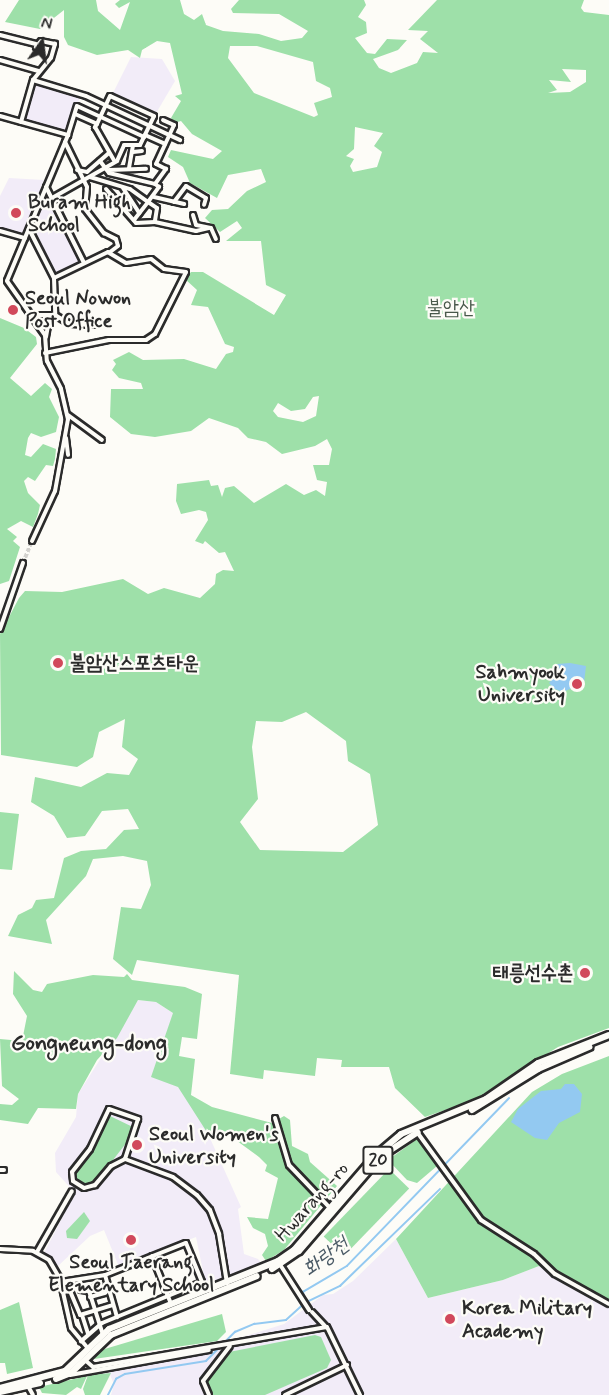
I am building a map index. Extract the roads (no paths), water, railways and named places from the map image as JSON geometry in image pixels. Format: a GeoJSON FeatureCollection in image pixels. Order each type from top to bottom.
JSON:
{"type":"FeatureCollection","features":[{"type":"Feature","properties":{"kind":"main road","name":"Hwarang-ro"},"geometry":{"type":"LineString","coordinates":[[0,1390],[64,1377],[81,1362],[103,1336],[279,1263],[299,1251],[331,1209],[380,1157],[416,1131],[484,1106],[538,1069],[609,1037]]}},
{"type":"Feature","properties":{"kind":"main road","name":"Hwarang-ro"},"geometry":{"type":"LineString","coordinates":[[0,1390],[54,1376],[81,1362],[88,1348],[103,1336],[172,1303],[227,1285]]}},
{"type":"Feature","properties":{"kind":"street"},"geometry":{"type":"LineString","coordinates":[[0,35],[36,46],[41,41],[55,45],[51,58],[38,70],[33,80],[21,122]]}},
{"type":"Feature","properties":{"kind":"street"},"geometry":{"type":"LineString","coordinates":[[0,60],[38,70]]}},
{"type":"Feature","properties":{"kind":"street"},"geometry":{"type":"LineString","coordinates":[[33,80],[106,104],[180,140]]}},
{"type":"Feature","properties":{"kind":"street"},"geometry":{"type":"LineString","coordinates":[[117,160],[110,153],[95,127],[110,96],[154,116],[140,145],[124,146],[117,160],[118,168]]}},
{"type":"Feature","properties":{"kind":"street"},"geometry":{"type":"LineString","coordinates":[[46,339],[34,315],[7,284],[68,135],[77,106],[165,144]]}},
{"type":"Feature","properties":{"kind":"street"},"geometry":{"type":"LineString","coordinates":[[75,114],[97,124]]}},
{"type":"Feature","properties":{"kind":"street"},"geometry":{"type":"LineString","coordinates":[[0,116],[68,135]]}},
{"type":"Feature","properties":{"kind":"street"},"geometry":{"type":"LineString","coordinates":[[100,161],[109,173],[145,185],[155,184],[166,169],[156,164],[174,125],[163,120]]}},
{"type":"Feature","properties":{"kind":"street"},"geometry":{"type":"LineString","coordinates":[[54,278],[118,246],[116,239],[104,233],[85,209],[87,186],[64,141]]}},
{"type":"Feature","properties":{"kind":"street"},"geometry":{"type":"LineString","coordinates":[[129,168],[133,145]]}},
{"type":"Feature","properties":{"kind":"street"},"geometry":{"type":"LineString","coordinates":[[52,198],[117,160],[142,151]]}},
{"type":"Feature","properties":{"kind":"street"},"geometry":{"type":"LineString","coordinates":[[77,170],[87,172],[110,153]]}},
{"type":"Feature","properties":{"kind":"street"},"geometry":{"type":"LineString","coordinates":[[106,168],[146,170]]}},
{"type":"Feature","properties":{"kind":"street"},"geometry":{"type":"LineString","coordinates":[[90,177],[137,193],[157,208],[155,222]]}},
{"type":"Feature","properties":{"kind":"street"},"geometry":{"type":"LineString","coordinates":[[134,220],[154,197],[159,187],[155,184]]}},
{"type":"Feature","properties":{"kind":"street"},"geometry":{"type":"LineString","coordinates":[[137,193],[145,185]]}},
{"type":"Feature","properties":{"kind":"street"},"geometry":{"type":"LineString","coordinates":[[46,186],[84,263]]}},
{"type":"Feature","properties":{"kind":"street"},"geometry":{"type":"LineString","coordinates":[[174,202],[186,186],[206,198],[204,205]]}},
{"type":"Feature","properties":{"kind":"street"},"geometry":{"type":"LineString","coordinates":[[122,188],[139,213]]}},
{"type":"Feature","properties":{"kind":"street"},"geometry":{"type":"LineString","coordinates":[[106,189],[134,220],[196,231],[209,228]]}},
{"type":"Feature","properties":{"kind":"street"},"geometry":{"type":"LineString","coordinates":[[118,200],[126,193]]}},
{"type":"Feature","properties":{"kind":"street"},"geometry":{"type":"LineString","coordinates":[[154,197],[184,204]]}},
{"type":"Feature","properties":{"kind":"street"},"geometry":{"type":"LineString","coordinates":[[193,215],[196,225],[209,228],[216,239]]}},
{"type":"Feature","properties":{"kind":"street"},"geometry":{"type":"LineString","coordinates":[[28,228],[54,278],[52,315],[45,353],[68,415],[55,491],[32,541]]}},
{"type":"Feature","properties":{"kind":"street"},"geometry":{"type":"LineString","coordinates":[[0,231],[25,238]]}},
{"type":"Feature","properties":{"kind":"street"},"geometry":{"type":"LineString","coordinates":[[45,353],[110,340],[146,340],[154,334],[186,272],[164,269],[151,259],[126,263],[110,252]]}},
{"type":"Feature","properties":{"kind":"street"},"geometry":{"type":"LineString","coordinates":[[34,315],[52,315],[70,324],[96,325]]}},
{"type":"Feature","properties":{"kind":"street"},"geometry":{"type":"LineString","coordinates":[[68,415],[102,440]]}},
{"type":"Feature","properties":{"kind":"street"},"geometry":{"type":"LineString","coordinates":[[65,436],[69,455]]}},
{"type":"Feature","properties":{"kind":"street"},"geometry":{"type":"LineString","coordinates":[[0,629],[23,563]]}},
{"type":"Feature","properties":{"kind":"street"},"geometry":{"type":"LineString","coordinates":[[126,1159],[138,1119],[109,1109],[90,1149],[72,1172],[73,1181],[84,1188],[95,1185],[111,1166],[126,1159],[173,1177],[197,1195],[210,1210],[219,1234],[227,1285]]}},
{"type":"Feature","properties":{"kind":"street"},"geometry":{"type":"LineString","coordinates":[[275,1118],[289,1165],[331,1209]]}},
{"type":"Feature","properties":{"kind":"street"},"geometry":{"type":"LineString","coordinates":[[416,1131],[481,1220],[495,1232],[524,1246],[555,1274],[609,1304]]}},
{"type":"Feature","properties":{"kind":"street"},"geometry":{"type":"LineString","coordinates":[[37,1252],[72,1191]]}},
{"type":"Feature","properties":{"kind":"street"},"geometry":{"type":"LineString","coordinates":[[61,1282],[105,1275],[186,1243],[202,1282],[99,1325],[81,1341]]}},
{"type":"Feature","properties":{"kind":"street"},"geometry":{"type":"LineString","coordinates":[[0,1249],[37,1252],[49,1260],[61,1282],[71,1328],[88,1348]]}},
{"type":"Feature","properties":{"kind":"street"},"geometry":{"type":"LineString","coordinates":[[152,1256],[172,1303]]}},
{"type":"Feature","properties":{"kind":"street"},"geometry":{"type":"LineString","coordinates":[[279,1263],[299,1298],[327,1327],[360,1395]]}},
{"type":"Feature","properties":{"kind":"street"},"geometry":{"type":"LineString","coordinates":[[105,1275],[117,1317]]}},
{"type":"Feature","properties":{"kind":"street"},"geometry":{"type":"LineString","coordinates":[[84,1300],[100,1285]]}},
{"type":"Feature","properties":{"kind":"street"},"geometry":{"type":"LineString","coordinates":[[81,1290],[90,1296],[103,1336]]}},
{"type":"Feature","properties":{"kind":"street"},"geometry":{"type":"LineString","coordinates":[[63,1292],[70,1291],[82,1315],[88,1334]]}},
{"type":"Feature","properties":{"kind":"street"},"geometry":{"type":"LineString","coordinates":[[90,1296],[105,1293]]}},
{"type":"Feature","properties":{"kind":"street"},"geometry":{"type":"LineString","coordinates":[[82,1315],[112,1305]]}},
{"type":"Feature","properties":{"kind":"street"},"geometry":{"type":"LineString","coordinates":[[64,1377],[327,1327]]}},
{"type":"Feature","properties":{"kind":"street"},"geometry":{"type":"LineString","coordinates":[[209,1395],[203,1381],[231,1346]]}},
{"type":"Feature","properties":{"kind":"street"},"geometry":{"type":"LineString","coordinates":[[81,1362],[93,1367],[209,1350]]}},
{"type":"Feature","properties":{"kind":"street"},"geometry":{"type":"LineString","coordinates":[[285,1395],[347,1365]]}},
{"type":"Feature","properties":{"kind":"street"},"geometry":{"type":"LineString","coordinates":[[28,1386],[33,1395]]}},
{"type":"Feature","properties":{"kind":"water"},"geometry":{"type":"Polygon","coordinates":[[[570,663],[586,666],[584,683],[563,692],[555,689],[549,683],[557,674],[557,664],[570,663]]]}},
{"type":"Feature","properties":{"kind":"water"},"geometry":{"type":"Polygon","coordinates":[[[565,1084],[574,1084],[582,1094],[580,1112],[559,1123],[547,1140],[535,1138],[511,1122],[518,1109],[541,1091],[561,1089],[565,1084]]]}},
{"type":"Feature","properties":{"kind":"waterway","name":"화랑천"},"geometry":{"type":"LineString","coordinates":[[305,1301],[303,1292],[347,1266],[509,1098]]}},
{"type":"Feature","properties":{"kind":"waterway"},"geometry":{"type":"LineString","coordinates":[[307,1302],[340,1286],[440,1189]]}},
{"type":"Feature","properties":{"kind":"waterway","name":"화랑천"},"geometry":{"type":"LineString","coordinates":[[108,1395],[116,1379],[125,1374],[206,1361],[235,1332],[254,1324],[286,1320],[304,1304]]}},
{"type":"Feature","properties":{"kind":"tunnel"},"geometry":{"type":"LineString","coordinates":[[23,563],[32,541]]}},
{"type":"Feature","properties":{"kind":"place","name":"Buram High School"},"geometry":{"type":"Point","coordinates":[16,213]}},
{"type":"Feature","properties":{"kind":"place","name":"Seoul Nowon Post Office"},"geometry":{"type":"Point","coordinates":[13,310]}},
{"type":"Feature","properties":{"kind":"place","name":"불암산스포츠타운"},"geometry":{"type":"Point","coordinates":[58,663]}},
{"type":"Feature","properties":{"kind":"place","name":"Sahmyook University"},"geometry":{"type":"Point","coordinates":[577,684]}},
{"type":"Feature","properties":{"kind":"place","name":"태릉선수촌"},"geometry":{"type":"Point","coordinates":[585,973]}},
{"type":"Feature","properties":{"kind":"place","name":"Seoul Women's University"},"geometry":{"type":"Point","coordinates":[137,1145]}},
{"type":"Feature","properties":{"kind":"place","name":"Seoul Taerang Elementary School"},"geometry":{"type":"Point","coordinates":[131,1240]}},
{"type":"Feature","properties":{"kind":"place","name":"Korea Military Academy"},"geometry":{"type":"Point","coordinates":[450,1319]}},
{"type":"Feature","properties":{"kind":"district","name":"Gongneung-dong"},"geometry":{"type":"Point","coordinates":[89,1045]}},
{"type":"Feature","properties":{"kind":"park label","name":"불암산"},"geometry":{"type":"Point","coordinates":[451,308]}}]}
